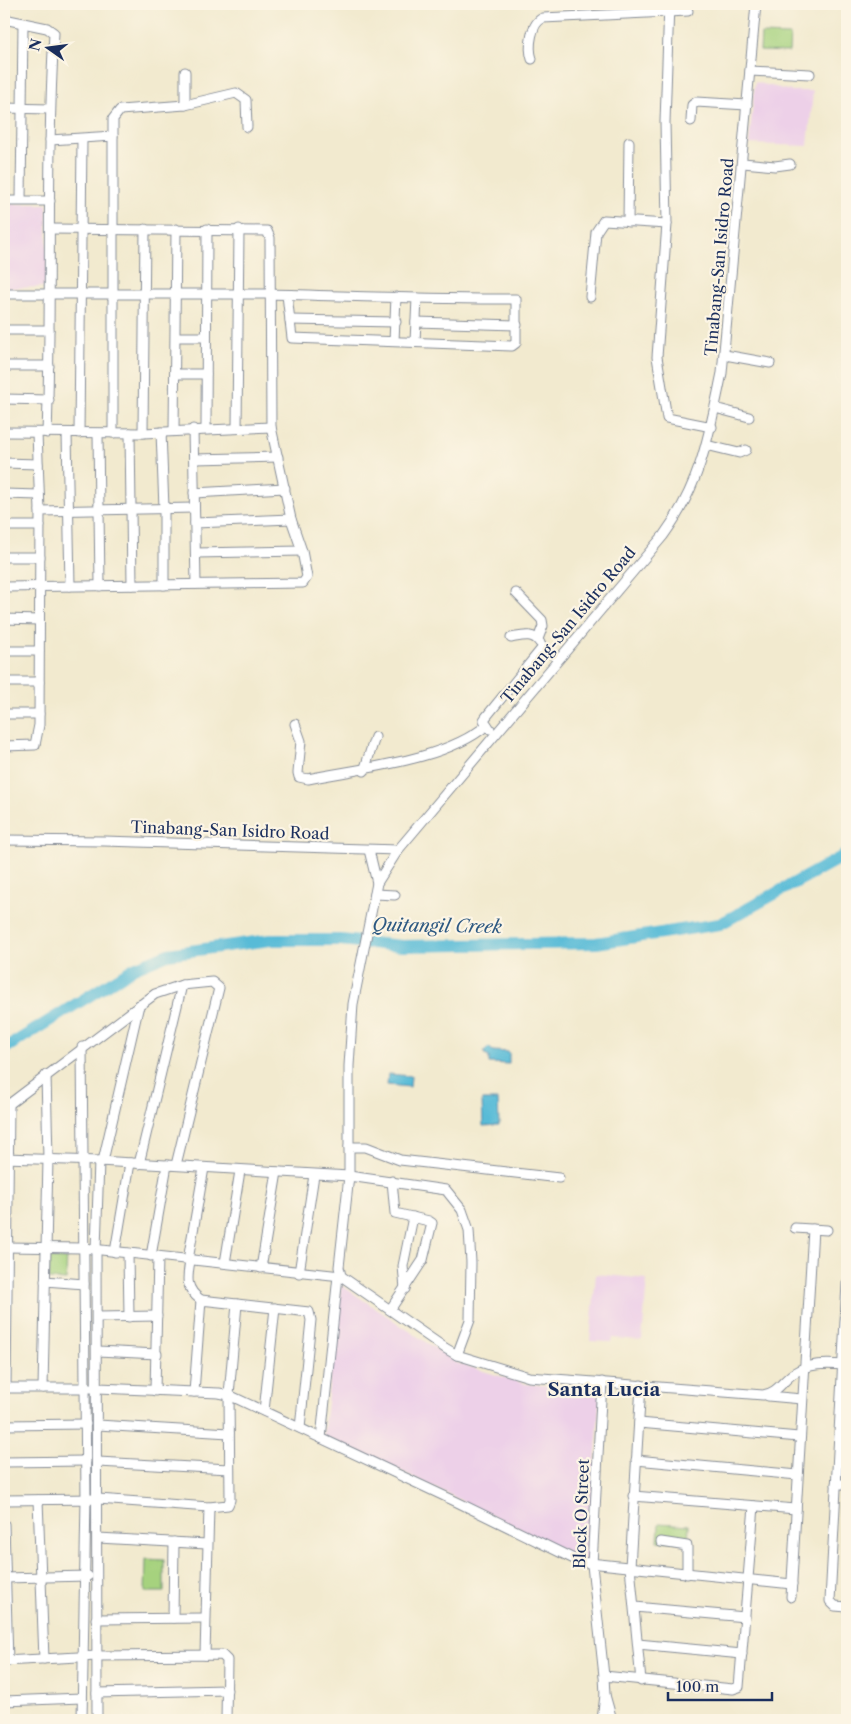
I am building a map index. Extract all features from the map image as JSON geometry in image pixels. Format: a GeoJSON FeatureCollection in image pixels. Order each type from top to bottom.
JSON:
{"type":"FeatureCollection","features":[{"type":"Feature","properties":{"kind":"street","name":"Tinabang-San Isidro Road"},"geometry":{"type":"LineString","coordinates":[[4,840],[104,841],[398,850],[669,527],[689,496],[712,427],[725,355],[756,4]]}},
{"type":"Feature","properties":{"kind":"street"},"geometry":{"type":"LineString","coordinates":[[669,8],[665,122],[667,224],[657,357],[665,412],[669,419],[712,427]]}},
{"type":"Feature","properties":{"kind":"street"},"geometry":{"type":"LineString","coordinates":[[532,59],[530,49],[534,26],[537,20],[543,18],[669,8],[688,11]]}},
{"type":"Feature","properties":{"kind":"street"},"geometry":{"type":"LineString","coordinates":[[4,20],[48,28],[54,34],[50,109],[48,433]]}},
{"type":"Feature","properties":{"kind":"street"},"geometry":{"type":"LineString","coordinates":[[21,200],[20,109],[22,23]]}},
{"type":"Feature","properties":{"kind":"street"},"geometry":{"type":"LineString","coordinates":[[750,71],[810,74]]}},
{"type":"Feature","properties":{"kind":"street"},"geometry":{"type":"LineString","coordinates":[[185,72],[185,105]]}},
{"type":"Feature","properties":{"kind":"street"},"geometry":{"type":"LineString","coordinates":[[113,433],[113,119],[120,110],[185,105],[222,95],[240,94],[246,100],[247,127]]}},
{"type":"Feature","properties":{"kind":"street"},"geometry":{"type":"LineString","coordinates":[[691,121],[692,104],[696,102],[747,105]]}},
{"type":"Feature","properties":{"kind":"street"},"geometry":{"type":"LineString","coordinates":[[4,108],[50,109]]}},
{"type":"Feature","properties":{"kind":"street"},"geometry":{"type":"LineString","coordinates":[[50,140],[113,136]]}},
{"type":"Feature","properties":{"kind":"street"},"geometry":{"type":"LineString","coordinates":[[79,433],[82,139]]}},
{"type":"Feature","properties":{"kind":"street"},"geometry":{"type":"LineString","coordinates":[[628,222],[629,142]]}},
{"type":"Feature","properties":{"kind":"street"},"geometry":{"type":"LineString","coordinates":[[743,163],[775,166],[790,164]]}},
{"type":"Feature","properties":{"kind":"street"},"geometry":{"type":"LineString","coordinates":[[4,201],[50,201]]}},
{"type":"Feature","properties":{"kind":"street"},"geometry":{"type":"LineString","coordinates":[[590,297],[597,229],[604,220],[667,224]]}},
{"type":"Feature","properties":{"kind":"street"},"geometry":{"type":"LineString","coordinates":[[4,587],[303,583],[308,577],[302,551],[291,519],[271,427],[269,234],[264,230],[239,229],[50,229]]}},
{"type":"Feature","properties":{"kind":"street"},"geometry":{"type":"LineString","coordinates":[[143,433],[145,229]]}},
{"type":"Feature","properties":{"kind":"street"},"geometry":{"type":"LineString","coordinates":[[174,431],[176,229]]}},
{"type":"Feature","properties":{"kind":"street"},"geometry":{"type":"LineString","coordinates":[[206,429],[207,229]]}},
{"type":"Feature","properties":{"kind":"street"},"geometry":{"type":"LineString","coordinates":[[237,428],[239,229]]}},
{"type":"Feature","properties":{"kind":"street"},"geometry":{"type":"LineString","coordinates":[[4,294],[269,294],[516,299],[516,343],[512,346],[292,338],[287,295]]}},
{"type":"Feature","properties":{"kind":"street"},"geometry":{"type":"LineString","coordinates":[[394,341],[396,297]]}},
{"type":"Feature","properties":{"kind":"street"},"geometry":{"type":"LineString","coordinates":[[415,342],[416,298]]}},
{"type":"Feature","properties":{"kind":"street"},"geometry":{"type":"LineString","coordinates":[[290,320],[396,322]]}},
{"type":"Feature","properties":{"kind":"street"},"geometry":{"type":"LineString","coordinates":[[416,322],[517,325]]}},
{"type":"Feature","properties":{"kind":"street"},"geometry":{"type":"LineString","coordinates":[[4,330],[50,330]]}},
{"type":"Feature","properties":{"kind":"street"},"geometry":{"type":"LineString","coordinates":[[176,337],[206,338]]}},
{"type":"Feature","properties":{"kind":"street"},"geometry":{"type":"LineString","coordinates":[[725,355],[770,362]]}},
{"type":"Feature","properties":{"kind":"street"},"geometry":{"type":"LineString","coordinates":[[4,366],[49,366]]}},
{"type":"Feature","properties":{"kind":"street"},"geometry":{"type":"LineString","coordinates":[[175,374],[206,374]]}},
{"type":"Feature","properties":{"kind":"street"},"geometry":{"type":"LineString","coordinates":[[4,399],[49,400]]}},
{"type":"Feature","properties":{"kind":"street"},"geometry":{"type":"LineString","coordinates":[[715,408],[749,416]]}},
{"type":"Feature","properties":{"kind":"street"},"geometry":{"type":"LineString","coordinates":[[4,432],[98,434],[271,427]]}},
{"type":"Feature","properties":{"kind":"street"},"geometry":{"type":"LineString","coordinates":[[193,429],[196,584]]}},
{"type":"Feature","properties":{"kind":"street"},"geometry":{"type":"LineString","coordinates":[[161,432],[164,508],[164,585]]}},
{"type":"Feature","properties":{"kind":"street"},"geometry":{"type":"LineString","coordinates":[[4,746],[35,745],[39,714],[40,511],[37,433]]}},
{"type":"Feature","properties":{"kind":"street"},"geometry":{"type":"LineString","coordinates":[[67,433],[70,586]]}},
{"type":"Feature","properties":{"kind":"street"},"geometry":{"type":"LineString","coordinates":[[130,433],[133,510],[132,585]]}},
{"type":"Feature","properties":{"kind":"street"},"geometry":{"type":"LineString","coordinates":[[98,434],[101,510],[100,586]]}},
{"type":"Feature","properties":{"kind":"street"},"geometry":{"type":"LineString","coordinates":[[706,445],[739,453],[746,450]]}},
{"type":"Feature","properties":{"kind":"street"},"geometry":{"type":"LineString","coordinates":[[194,459],[278,457]]}},
{"type":"Feature","properties":{"kind":"street"},"geometry":{"type":"LineString","coordinates":[[4,463],[38,464]]}},
{"type":"Feature","properties":{"kind":"street"},"geometry":{"type":"LineString","coordinates":[[194,493],[285,488]]}},
{"type":"Feature","properties":{"kind":"street"},"geometry":{"type":"LineString","coordinates":[[4,494],[39,495]]}},
{"type":"Feature","properties":{"kind":"street"},"geometry":{"type":"LineString","coordinates":[[40,511],[194,508]]}},
{"type":"Feature","properties":{"kind":"street"},"geometry":{"type":"LineString","coordinates":[[195,523],[291,519]]}},
{"type":"Feature","properties":{"kind":"street"},"geometry":{"type":"LineString","coordinates":[[4,526],[40,526]]}},
{"type":"Feature","properties":{"kind":"street"},"geometry":{"type":"LineString","coordinates":[[196,553],[302,551]]}},
{"type":"Feature","properties":{"kind":"street"},"geometry":{"type":"LineString","coordinates":[[4,557],[40,557]]}},
{"type":"Feature","properties":{"kind":"street"},"geometry":{"type":"LineString","coordinates":[[496,734],[484,720],[540,643],[543,626],[542,620],[516,593]]}},
{"type":"Feature","properties":{"kind":"street"},"geometry":{"type":"LineString","coordinates":[[4,620],[39,620]]}},
{"type":"Feature","properties":{"kind":"street"},"geometry":{"type":"LineString","coordinates":[[511,638],[530,635],[558,659]]}},
{"type":"Feature","properties":{"kind":"street"},"geometry":{"type":"LineString","coordinates":[[4,650],[39,651]]}},
{"type":"Feature","properties":{"kind":"street"},"geometry":{"type":"LineString","coordinates":[[4,682],[39,682]]}},
{"type":"Feature","properties":{"kind":"street"},"geometry":{"type":"LineString","coordinates":[[4,714],[39,714]]}},
{"type":"Feature","properties":{"kind":"street"},"geometry":{"type":"LineString","coordinates":[[295,724],[301,741],[297,768],[299,777],[308,780],[364,771],[460,742],[474,735],[487,725]]}},
{"type":"Feature","properties":{"kind":"street"},"geometry":{"type":"LineString","coordinates":[[364,771],[375,737]]}},
{"type":"Feature","properties":{"kind":"street"},"geometry":{"type":"LineString","coordinates":[[369,850],[377,883]]}},
{"type":"Feature","properties":{"kind":"street"},"geometry":{"type":"LineString","coordinates":[[320,1438],[340,1276],[339,1267],[349,1176],[349,1066],[353,1004],[367,925],[377,883],[398,850]]}},
{"type":"Feature","properties":{"kind":"street"},"geometry":{"type":"LineString","coordinates":[[375,894],[395,895]]}},
{"type":"Feature","properties":{"kind":"street"},"geometry":{"type":"LineString","coordinates":[[155,1390],[157,1354],[155,1257],[172,1165],[219,988],[212,982],[182,985],[155,994],[82,1047],[7,1106],[5,1388],[155,1390],[228,1396],[264,1411],[580,1562],[592,1565],[792,1584]]}},
{"type":"Feature","properties":{"kind":"street"},"geometry":{"type":"LineString","coordinates":[[115,1252],[135,1163],[182,985]]}},
{"type":"Feature","properties":{"kind":"street"},"geometry":{"type":"LineString","coordinates":[[97,1720],[98,1316],[96,1249],[101,1161],[139,1005]]}},
{"type":"Feature","properties":{"kind":"street"},"geometry":{"type":"LineString","coordinates":[[82,1047],[86,1388],[82,1720]]}},
{"type":"Feature","properties":{"kind":"street"},"geometry":{"type":"LineString","coordinates":[[43,1388],[48,1159],[46,1075]]}},
{"type":"Feature","properties":{"kind":"street"},"geometry":{"type":"LineString","coordinates":[[349,1147],[366,1148],[400,1160],[558,1178]]}},
{"type":"Feature","properties":{"kind":"street"},"geometry":{"type":"LineString","coordinates":[[6,1158],[84,1160],[240,1171],[349,1176],[446,1190],[462,1210],[469,1230],[472,1305],[470,1320],[458,1355]]}},
{"type":"Feature","properties":{"kind":"street"},"geometry":{"type":"LineString","coordinates":[[204,1168],[189,1260],[187,1284],[193,1294],[201,1300],[309,1312],[311,1316],[300,1428]]}},
{"type":"Feature","properties":{"kind":"street"},"geometry":{"type":"LineString","coordinates":[[224,1263],[240,1171]]}},
{"type":"Feature","properties":{"kind":"street"},"geometry":{"type":"LineString","coordinates":[[261,1268],[277,1172]]}},
{"type":"Feature","properties":{"kind":"street"},"geometry":{"type":"LineString","coordinates":[[299,1273],[314,1175]]}},
{"type":"Feature","properties":{"kind":"street"},"geometry":{"type":"LineString","coordinates":[[390,1310],[423,1260],[432,1223],[395,1213],[392,1181]]}},
{"type":"Feature","properties":{"kind":"street"},"geometry":{"type":"LineString","coordinates":[[404,1288],[403,1266],[413,1217]]}},
{"type":"Feature","properties":{"kind":"street"},"geometry":{"type":"LineString","coordinates":[[795,1228],[827,1230]]}},
{"type":"Feature","properties":{"kind":"street"},"geometry":{"type":"LineString","coordinates":[[791,1597],[799,1437],[814,1229]]}},
{"type":"Feature","properties":{"kind":"street"},"geometry":{"type":"LineString","coordinates":[[6,1247],[96,1249],[299,1273],[340,1276],[458,1355],[529,1377],[802,1399]]}},
{"type":"Feature","properties":{"kind":"street"},"geometry":{"type":"LineString","coordinates":[[128,1254],[129,1316]]}},
{"type":"Feature","properties":{"kind":"street"},"geometry":{"type":"LineString","coordinates":[[45,1281],[84,1284]]}},
{"type":"Feature","properties":{"kind":"street"},"geometry":{"type":"LineString","coordinates":[[847,1284],[845,1364],[830,1601],[835,1606],[847,1607]]}},
{"type":"Feature","properties":{"kind":"street"},"geometry":{"type":"LineString","coordinates":[[194,1392],[201,1300]]}},
{"type":"Feature","properties":{"kind":"street"},"geometry":{"type":"LineString","coordinates":[[4,1500],[98,1499],[209,1507],[228,1505],[228,1396],[237,1304]]}},
{"type":"Feature","properties":{"kind":"street"},"geometry":{"type":"LineString","coordinates":[[264,1411],[275,1308]]}},
{"type":"Feature","properties":{"kind":"street"},"geometry":{"type":"LineString","coordinates":[[98,1316],[157,1316]]}},
{"type":"Feature","properties":{"kind":"street"},"geometry":{"type":"LineString","coordinates":[[98,1351],[157,1354]]}},
{"type":"Feature","properties":{"kind":"street"},"geometry":{"type":"LineString","coordinates":[[763,1395],[774,1392],[794,1373],[804,1369],[820,1363],[845,1364]]}},
{"type":"Feature","properties":{"kind":"street","name":"Block O Street"},"geometry":{"type":"LineString","coordinates":[[602,1382],[592,1565],[605,1695]]}},
{"type":"Feature","properties":{"kind":"street"},"geometry":{"type":"LineString","coordinates":[[641,1385],[630,1568],[641,1681]]}},
{"type":"Feature","properties":{"kind":"street"},"geometry":{"type":"LineString","coordinates":[[638,1423],[799,1437]]}},
{"type":"Feature","properties":{"kind":"street"},"geometry":{"type":"LineString","coordinates":[[4,1425],[86,1424]]}},
{"type":"Feature","properties":{"kind":"street"},"geometry":{"type":"LineString","coordinates":[[98,1425],[229,1433]]}},
{"type":"Feature","properties":{"kind":"street"},"geometry":{"type":"LineString","coordinates":[[636,1460],[798,1475]]}},
{"type":"Feature","properties":{"kind":"street"},"geometry":{"type":"LineString","coordinates":[[4,1462],[86,1461]]}},
{"type":"Feature","properties":{"kind":"street"},"geometry":{"type":"LineString","coordinates":[[98,1462],[229,1469]]}},
{"type":"Feature","properties":{"kind":"street"},"geometry":{"type":"LineString","coordinates":[[836,1484],[847,1484]]}},
{"type":"Feature","properties":{"kind":"street"},"geometry":{"type":"LineString","coordinates":[[633,1496],[796,1509]]}},
{"type":"Feature","properties":{"kind":"street"},"geometry":{"type":"LineString","coordinates":[[38,1500],[44,1659]]}},
{"type":"Feature","properties":{"kind":"street"},"geometry":{"type":"LineString","coordinates":[[604,1676],[737,1689],[740,1684],[754,1506]]}},
{"type":"Feature","properties":{"kind":"street"},"geometry":{"type":"LineString","coordinates":[[205,1654],[209,1507]]}},
{"type":"Feature","properties":{"kind":"street"},"geometry":{"type":"LineString","coordinates":[[4,1524],[6,1661],[97,1656],[218,1654],[226,1658],[226,1720]]}},
{"type":"Feature","properties":{"kind":"street"},"geometry":{"type":"LineString","coordinates":[[98,1538],[207,1544]]}},
{"type":"Feature","properties":{"kind":"street"},"geometry":{"type":"LineString","coordinates":[[173,1618],[174,1542]]}},
{"type":"Feature","properties":{"kind":"street"},"geometry":{"type":"LineString","coordinates":[[661,1542],[687,1546],[686,1574]]}},
{"type":"Feature","properties":{"kind":"street"},"geometry":{"type":"LineString","coordinates":[[5,1578],[97,1577]]}},
{"type":"Feature","properties":{"kind":"street"},"geometry":{"type":"LineString","coordinates":[[635,1607],[745,1617]]}},
{"type":"Feature","properties":{"kind":"street"},"geometry":{"type":"LineString","coordinates":[[96,1619],[205,1618]]}},
{"type":"Feature","properties":{"kind":"street"},"geometry":{"type":"LineString","coordinates":[[638,1644],[742,1654]]}},
{"type":"Feature","properties":{"kind":"street"},"geometry":{"type":"LineString","coordinates":[[97,1694],[227,1690]]}},
{"type":"Feature","properties":{"kind":"street"},"geometry":{"type":"LineString","coordinates":[[602,1720],[605,1695]]}},
{"type":"Feature","properties":{"kind":"street"},"geometry":{"type":"LineString","coordinates":[[605,1695],[612,1720]]}},
{"type":"Feature","properties":{"kind":"street"},"geometry":{"type":"LineString","coordinates":[[4,1702],[82,1698]]}},
{"type":"Feature","properties":{"kind":"shaded area"},"geometry":{"type":"Polygon","coordinates":[[[755,82],[791,91],[813,91],[808,146],[749,144],[755,82]]]}},
{"type":"Feature","properties":{"kind":"shaded area"},"geometry":{"type":"Polygon","coordinates":[[[4,204],[47,204],[47,287],[4,288],[4,204]]]}},
{"type":"Feature","properties":{"kind":"shaded area"},"geometry":{"type":"Polygon","coordinates":[[[596,1274],[647,1279],[642,1340],[612,1338],[611,1342],[590,1341],[596,1274]]]}},
{"type":"Feature","properties":{"kind":"shaded area"},"geometry":{"type":"Polygon","coordinates":[[[341,1285],[457,1363],[526,1384],[600,1390],[589,1563],[401,1471],[323,1436],[341,1285]]]}},
{"type":"Feature","properties":{"kind":"green space"},"geometry":{"type":"Polygon","coordinates":[[[761,34],[790,35],[789,52],[760,51],[761,34]]]}},
{"type":"Feature","properties":{"kind":"green space"},"geometry":{"type":"Polygon","coordinates":[[[50,1250],[67,1251],[66,1280],[49,1279],[50,1250]]]}},
{"type":"Feature","properties":{"kind":"green space"},"geometry":{"type":"Polygon","coordinates":[[[659,1523],[689,1525],[688,1542],[658,1541],[659,1523]]]}},
{"type":"Feature","properties":{"kind":"green space"},"geometry":{"type":"Polygon","coordinates":[[[146,1559],[164,1560],[164,1592],[145,1592],[146,1559]]]}},
{"type":"Feature","properties":{"kind":"water"},"geometry":{"type":"Polygon","coordinates":[[[489,1047],[493,1051],[509,1052],[509,1064],[489,1063],[489,1057],[485,1055],[484,1051],[489,1047]]]}},
{"type":"Feature","properties":{"kind":"water"},"geometry":{"type":"Polygon","coordinates":[[[388,1074],[411,1076],[410,1087],[387,1085],[388,1074]]]}},
{"type":"Feature","properties":{"kind":"water"},"geometry":{"type":"Polygon","coordinates":[[[482,1100],[498,1100],[499,1125],[483,1126],[482,1100]]]}},
{"type":"Feature","properties":{"kind":"waterway","name":"Quitangil Creek"},"geometry":{"type":"LineString","coordinates":[[4,1049],[134,968],[168,954],[270,940],[340,940],[402,946],[596,943],[720,924],[847,854]]}},
{"type":"Feature","properties":{"kind":"district","name":"Santa Lucia"},"geometry":{"type":"Point","coordinates":[604,1389]}}]}
